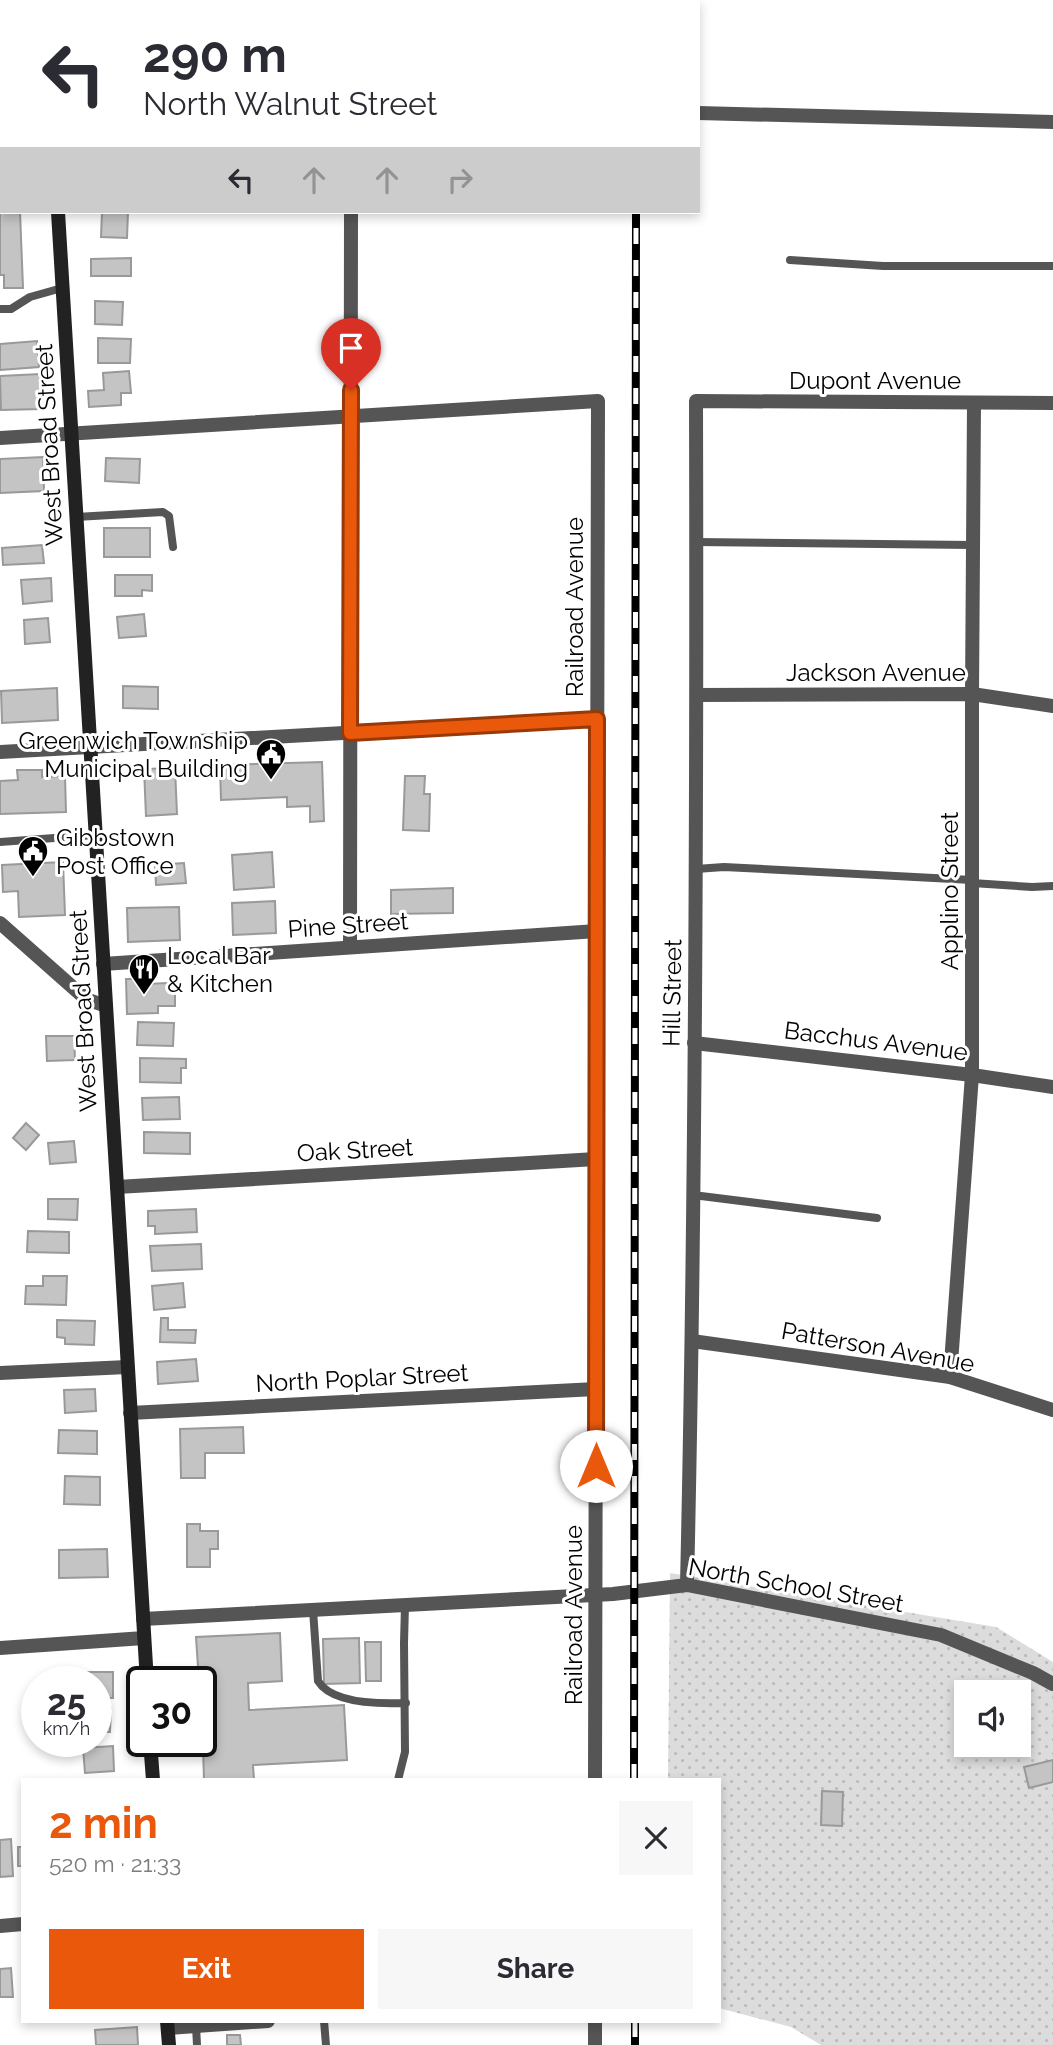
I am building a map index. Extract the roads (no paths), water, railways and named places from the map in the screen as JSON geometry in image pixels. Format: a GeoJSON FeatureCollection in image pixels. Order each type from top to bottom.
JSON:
{"type":"FeatureCollection","features":[{"type":"Feature","properties":{"kind":"main road","name":"West Broad Street"},"geometry":{"type":"LineString","coordinates":[[58,214],[146,1666]]}},
{"type":"Feature","properties":{"kind":"main road"},"geometry":{"type":"LineString","coordinates":[[151,1757],[153,1778]]}},
{"type":"Feature","properties":{"kind":"main road"},"geometry":{"type":"LineString","coordinates":[[167,2025],[169,2045]]}},
{"type":"Feature","properties":{"kind":"street"},"geometry":{"type":"LineString","coordinates":[[700,113],[1053,122]]}},
{"type":"Feature","properties":{"kind":"street"},"geometry":{"type":"LineString","coordinates":[[350,947],[351,214]]}},
{"type":"Feature","properties":{"kind":"street","name":"Railroad Avenue"},"geometry":{"type":"LineString","coordinates":[[351,415],[598,401],[595,1778]]}},
{"type":"Feature","properties":{"kind":"street","name":"Dupont Avenue"},"geometry":{"type":"LineString","coordinates":[[696,401],[1053,403]]}},
{"type":"Feature","properties":{"kind":"street","name":"Hill Street"},"geometry":{"type":"LineString","coordinates":[[687,1585],[696,869],[696,401]]}},
{"type":"Feature","properties":{"kind":"street","name":"Applino Street"},"geometry":{"type":"LineString","coordinates":[[950,1377],[972,1075],[974,404]]}},
{"type":"Feature","properties":{"kind":"street"},"geometry":{"type":"LineString","coordinates":[[0,438],[351,415]]}},
{"type":"Feature","properties":{"kind":"street","name":"Jackson Avenue"},"geometry":{"type":"LineString","coordinates":[[697,695],[972,694],[1053,706]]}},
{"type":"Feature","properties":{"kind":"street"},"geometry":{"type":"LineString","coordinates":[[0,752],[597,719]]}},
{"type":"Feature","properties":{"kind":"street"},"geometry":{"type":"LineString","coordinates":[[0,923],[86,999],[106,1006]]}},
{"type":"Feature","properties":{"kind":"street","name":"Pine Street"},"geometry":{"type":"LineString","coordinates":[[103,964],[597,931]]}},
{"type":"Feature","properties":{"kind":"street","name":"Bacchus Avenue"},"geometry":{"type":"LineString","coordinates":[[694,1043],[1053,1087]]}},
{"type":"Feature","properties":{"kind":"street","name":"Oak Street"},"geometry":{"type":"LineString","coordinates":[[117,1187],[596,1159]]}},
{"type":"Feature","properties":{"kind":"street","name":"Patterson Avenue"},"geometry":{"type":"LineString","coordinates":[[692,1341],[950,1377],[1053,1410]]}},
{"type":"Feature","properties":{"kind":"street"},"geometry":{"type":"LineString","coordinates":[[0,1373],[127,1367]]}},
{"type":"Feature","properties":{"kind":"street","name":"North Poplar Street"},"geometry":{"type":"LineString","coordinates":[[130,1413],[596,1389]]}},
{"type":"Feature","properties":{"kind":"street","name":"North School Street"},"geometry":{"type":"LineString","coordinates":[[143,1619],[596,1594],[687,1585],[941,1635],[1053,1684]]}},
{"type":"Feature","properties":{"kind":"street"},"geometry":{"type":"LineString","coordinates":[[0,1648],[144,1638]]}},
{"type":"Feature","properties":{"kind":"street"},"geometry":{"type":"LineString","coordinates":[[0,1926],[21,1924]]}},
{"type":"Feature","properties":{"kind":"street"},"geometry":{"type":"LineString","coordinates":[[167,2025],[239,2023]]}},
{"type":"Feature","properties":{"kind":"street"},"geometry":{"type":"LineString","coordinates":[[595,2023],[595,2045]]}},
{"type":"Feature","properties":{"kind":"lane"},"geometry":{"type":"LineString","coordinates":[[790,260],[883,266],[1053,266]]}},
{"type":"Feature","properties":{"kind":"lane"},"geometry":{"type":"LineString","coordinates":[[0,310],[11,309],[30,297],[62,288]]}},
{"type":"Feature","properties":{"kind":"lane"},"geometry":{"type":"LineString","coordinates":[[76,517],[163,512],[169,516],[173,547]]}},
{"type":"Feature","properties":{"kind":"lane"},"geometry":{"type":"LineString","coordinates":[[696,542],[973,545]]}},
{"type":"Feature","properties":{"kind":"lane"},"geometry":{"type":"LineString","coordinates":[[0,842],[95,835]]}},
{"type":"Feature","properties":{"kind":"lane"},"geometry":{"type":"LineString","coordinates":[[696,869],[724,867],[1032,887],[1053,886]]}},
{"type":"Feature","properties":{"kind":"lane"},"geometry":{"type":"LineString","coordinates":[[693,1195],[877,1217]]}},
{"type":"Feature","properties":{"kind":"lane"},"geometry":{"type":"LineString","coordinates":[[398,1778],[405,1752],[405,1605]]}},
{"type":"Feature","properties":{"kind":"lane"},"geometry":{"type":"LineString","coordinates":[[313,1610],[318,1681],[323,1689],[336,1696],[379,1704],[406,1703]]}},
{"type":"Feature","properties":{"kind":"lane"},"geometry":{"type":"LineString","coordinates":[[324,2023],[326,2045]]}},
{"type":"Feature","properties":{"kind":"lane"},"geometry":{"type":"LineString","coordinates":[[196,2026],[197,2045]]}},
{"type":"Feature","properties":{"kind":"railway"},"geometry":{"type":"LineString","coordinates":[[634,1778],[636,214]]}},
{"type":"Feature","properties":{"kind":"railway"},"geometry":{"type":"LineString","coordinates":[[635,2023],[635,2045]]}},
{"type":"Feature","properties":{"kind":"place","name":"Greenwich Township Municipal Building"},"geometry":{"type":"Point","coordinates":[271,781]}},
{"type":"Feature","properties":{"kind":"place","name":"Gibbstown Post Office"},"geometry":{"type":"Point","coordinates":[33,878]}},
{"type":"Feature","properties":{"kind":"place","name":"Local Bar & Kitchen"},"geometry":{"type":"Point","coordinates":[144,996]}}]}
